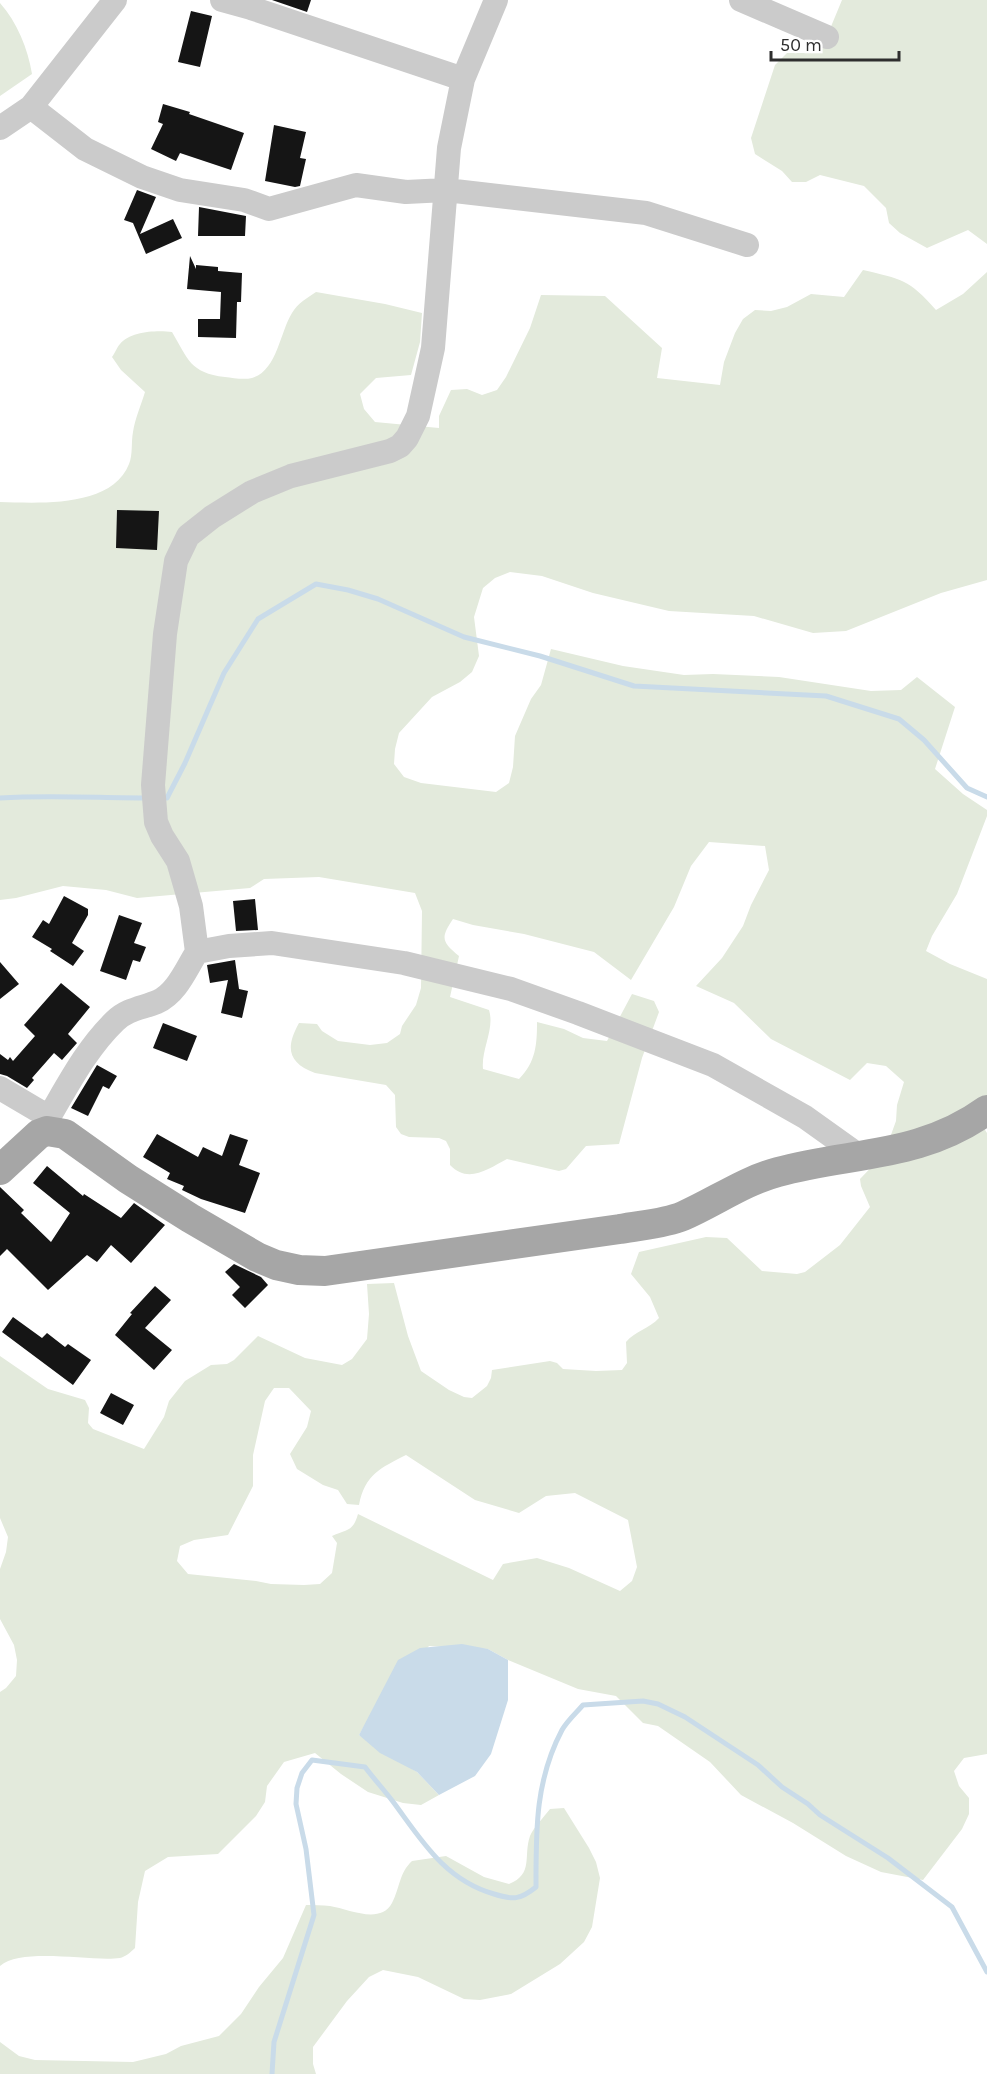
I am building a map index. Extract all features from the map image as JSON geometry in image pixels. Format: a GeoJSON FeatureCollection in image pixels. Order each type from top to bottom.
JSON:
{"type":"FeatureCollection","features":[{"type":"Feature","properties":{"kind":"main road"},"geometry":{"type":"LineString","coordinates":[[0,1170],[48,1124],[128,1179],[257,1257],[276,1265],[299,1270],[325,1271],[620,1229],[681,1217],[758,1178],[925,1142],[954,1130],[987,1110]]}},
{"type":"Feature","properties":{"kind":"street"},"geometry":{"type":"LineString","coordinates":[[0,128],[31,108],[115,0]]}},
{"type":"Feature","properties":{"kind":"street"},"geometry":{"type":"LineString","coordinates":[[222,0],[463,79]]}},
{"type":"Feature","properties":{"kind":"street"},"geometry":{"type":"LineString","coordinates":[[0,1088],[48,1124],[84,1056],[116,1020],[131,1010],[156,1002],[174,989],[197,952],[191,906],[178,861],[156,822],[153,785],[165,634],[176,561],[188,536],[212,517],[252,492],[291,476],[390,451],[400,446],[407,438],[418,416],[433,348],[449,148],[463,79],[496,0]]}},
{"type":"Feature","properties":{"kind":"street"},"geometry":{"type":"LineString","coordinates":[[741,0],[828,37]]}},
{"type":"Feature","properties":{"kind":"street"},"geometry":{"type":"LineString","coordinates":[[31,108],[85,149],[142,177],[180,190],[244,200],[269,208],[356,185],[406,192],[446,190],[646,213],[747,245]]}},
{"type":"Feature","properties":{"kind":"street"},"geometry":{"type":"LineString","coordinates":[[197,952],[229,946],[272,943],[404,963],[511,989],[578,1012],[713,1065],[805,1117],[861,1157]]}},
{"type":"Feature","properties":{"kind":"shaded area"},"geometry":{"type":"Polygon","coordinates":[[[842,0],[987,0],[987,244],[968,230],[927,248],[900,233],[889,223],[886,208],[864,186],[820,175],[806,182],[792,182],[782,171],[755,154],[751,138],[775,65],[787,53],[820,53],[842,0]]]}},
{"type":"Feature","properties":{"kind":"shaded area"},"geometry":{"type":"Polygon","coordinates":[[[0,3],[21,36],[32,74],[0,96],[0,3]]]}},
{"type":"Feature","properties":{"kind":"shaded area"},"geometry":{"type":"Polygon","coordinates":[[[863,270],[904,282],[919,292],[936,310],[963,294],[987,272],[987,580],[941,593],[846,631],[813,633],[754,616],[669,611],[593,593],[542,576],[510,572],[495,578],[483,588],[474,617],[479,656],[472,672],[460,682],[432,697],[399,733],[394,764],[404,777],[421,783],[496,792],[509,783],[513,767],[515,736],[531,699],[541,685],[551,649],[623,666],[684,675],[779,677],[871,691],[901,690],[917,677],[955,707],[935,769],[963,794],[987,810],[987,816],[957,894],[932,936],[926,951],[950,964],[987,979],[987,1101],[972,1110],[987,1133],[987,1754],[964,1758],[954,1771],[959,1786],[969,1798],[969,1814],[962,1829],[923,1880],[881,1872],[846,1856],[793,1823],[741,1795],[710,1762],[658,1726],[643,1723],[616,1696],[578,1689],[508,1660],[488,1649],[429,1646],[372,1713],[359,1735],[417,1772],[439,1795],[421,1805],[403,1803],[368,1792],[315,1753],[284,1762],[267,1786],[265,1802],[256,1816],[218,1854],[168,1857],[145,1871],[138,1902],[135,1948],[128,1954],[120,1958],[108,1959],[58,1956],[24,1957],[10,1960],[0,1966],[0,1692],[16,1676],[17,1660],[14,1645],[0,1619],[0,1569],[8,1537],[0,1518],[0,1356],[48,1389],[85,1400],[89,1408],[88,1423],[93,1429],[144,1449],[164,1417],[169,1401],[185,1381],[211,1365],[227,1364],[234,1360],[258,1336],[305,1358],[342,1365],[352,1359],[367,1339],[369,1314],[367,1284],[394,1283],[408,1336],[421,1371],[464,1397],[472,1398],[487,1386],[492,1370],[550,1361],[557,1363],[563,1369],[622,1370],[627,1363],[626,1342],[659,1318],[650,1297],[631,1274],[639,1252],[706,1237],[727,1238],[762,1271],[797,1274],[805,1272],[840,1245],[870,1207],[860,1179],[884,1154],[896,1121],[897,1105],[904,1082],[886,1066],[867,1063],[850,1080],[771,1039],[734,1003],[696,986],[722,958],[743,926],[769,870],[765,846],[709,842],[691,866],[674,907],[631,980],[594,952],[453,919],[449,925],[445,935],[446,943],[459,956],[450,997],[489,1010],[490,1024],[483,1069],[519,1079],[532,1059],[537,1038],[537,1022],[564,1029],[583,1038],[607,1041],[632,994],[654,1001],[659,1012],[642,1058],[619,1144],[586,1146],[566,1169],[559,1171],[507,1159],[478,1173],[457,1171],[450,1165],[450,1149],[446,1141],[439,1138],[409,1137],[401,1134],[396,1127],[395,1095],[386,1085],[315,1073],[294,1059],[291,1047],[299,1023],[317,1024],[322,1031],[338,1041],[370,1045],[387,1043],[400,1034],[402,1026],[416,1005],[421,988],[422,911],[415,893],[319,877],[264,879],[250,888],[137,898],[106,890],[63,886],[0,900],[0,502],[34,503],[73,500],[107,489],[120,478],[129,464],[134,427],[145,392],[121,370],[112,357],[119,345],[130,336],[137,334],[152,331],[172,332],[191,363],[197,368],[213,375],[246,379],[260,374],[267,368],[292,313],[316,292],[422,313],[420,342],[411,375],[376,378],[360,394],[364,409],[375,422],[439,428],[439,416],[451,390],[467,389],[482,395],[497,390],[506,377],[530,328],[541,295],[605,296],[662,348],[657,378],[720,385],[724,362],[735,333],[743,319],[755,310],[771,311],[787,307],[811,294],[844,297],[863,270]],[[274,1388],[265,1401],[253,1455],[253,1486],[228,1535],[194,1540],[180,1546],[177,1561],[188,1574],[271,1584],[320,1584],[332,1573],[337,1543],[332,1536],[352,1527],[358,1514],[493,1580],[503,1564],[537,1558],[569,1568],[620,1591],[632,1581],[637,1567],[628,1520],[575,1493],[546,1496],[519,1513],[475,1500],[406,1455],[375,1473],[365,1486],[359,1505],[347,1504],[338,1490],[323,1485],[297,1469],[290,1454],[307,1427],[311,1411],[289,1388],[274,1388]]]}},
{"type":"Feature","properties":{"kind":"shaded area"},"geometry":{"type":"Polygon","coordinates":[[[564,1808],[589,1848],[600,1878],[592,1927],[584,1942],[560,1964],[511,1994],[480,2000],[464,1999],[418,1977],[383,1970],[369,1977],[347,2001],[313,2047],[313,2064],[316,2074],[0,2074],[0,2042],[19,2056],[35,2060],[133,2062],[166,2054],[181,2046],[219,2036],[241,2014],[259,1987],[283,1958],[306,1905],[330,1906],[364,1914],[380,1913],[387,1910],[392,1903],[402,1876],[412,1861],[446,1856],[484,1877],[509,1884],[517,1880],[525,1870],[528,1843],[534,1829],[550,1809],[564,1808]]]}},
{"type":"Feature","properties":{"kind":"water"},"geometry":{"type":"Polygon","coordinates":[[[462,1644],[488,1649],[508,1660],[508,1700],[491,1754],[475,1776],[439,1795],[417,1772],[380,1753],[359,1735],[398,1660],[420,1648],[462,1644]]]}},
{"type":"Feature","properties":{"kind":"building"},"geometry":{"type":"Polygon","coordinates":[[[272,0],[311,0],[307,12],[272,0]]]}},
{"type":"Feature","properties":{"kind":"building"},"geometry":{"type":"Polygon","coordinates":[[[191,11],[212,16],[200,67],[178,62],[191,11]]]}},
{"type":"Feature","properties":{"kind":"building"},"geometry":{"type":"Polygon","coordinates":[[[163,104],[244,133],[231,170],[180,153],[176,161],[151,149],[163,124],[158,122],[163,104]]]}},
{"type":"Feature","properties":{"kind":"building"},"geometry":{"type":"Polygon","coordinates":[[[274,125],[306,132],[300,158],[306,159],[300,186],[265,181],[274,125]]]}},
{"type":"Feature","properties":{"kind":"building"},"geometry":{"type":"Polygon","coordinates":[[[137,190],[156,197],[140,234],[173,219],[182,238],[146,254],[133,223],[124,220],[137,190]]]}},
{"type":"Feature","properties":{"kind":"building"},"geometry":{"type":"Polygon","coordinates":[[[199,207],[246,216],[245,236],[198,236],[199,207]]]}},
{"type":"Feature","properties":{"kind":"building"},"geometry":{"type":"Polygon","coordinates":[[[190,256],[196,269],[196,265],[218,267],[218,271],[242,273],[241,302],[237,302],[236,338],[198,337],[198,319],[220,319],[221,292],[187,289],[190,256]]]}},
{"type":"Feature","properties":{"kind":"building"},"geometry":{"type":"Polygon","coordinates":[[[117,510],[159,511],[157,550],[116,548],[117,510]]]}},
{"type":"Feature","properties":{"kind":"building"},"geometry":{"type":"Polygon","coordinates":[[[64,896],[88,909],[88,915],[72,943],[84,951],[73,966],[32,937],[43,920],[49,924],[64,896]]]}},
{"type":"Feature","properties":{"kind":"building"},"geometry":{"type":"Polygon","coordinates":[[[255,899],[258,930],[236,931],[233,901],[255,899]]]}},
{"type":"Feature","properties":{"kind":"building"},"geometry":{"type":"Polygon","coordinates":[[[119,915],[142,923],[134,943],[146,947],[140,962],[133,960],[126,980],[100,971],[119,915]]]}},
{"type":"Feature","properties":{"kind":"building"},"geometry":{"type":"Polygon","coordinates":[[[235,960],[239,989],[248,991],[242,1018],[221,1013],[228,980],[210,983],[207,965],[235,960]]]}},
{"type":"Feature","properties":{"kind":"building"},"geometry":{"type":"Polygon","coordinates":[[[0,962],[19,984],[0,999],[0,962]]]}},
{"type":"Feature","properties":{"kind":"building"},"geometry":{"type":"Polygon","coordinates":[[[61,983],[90,1007],[68,1034],[77,1043],[62,1060],[54,1053],[32,1078],[34,1080],[27,1088],[0,1074],[0,1054],[8,1060],[10,1057],[13,1061],[35,1036],[24,1025],[61,983]]]}},
{"type":"Feature","properties":{"kind":"building"},"geometry":{"type":"Polygon","coordinates":[[[163,1023],[197,1036],[187,1061],[153,1048],[163,1023]]]}},
{"type":"Feature","properties":{"kind":"building"},"geometry":{"type":"Polygon","coordinates":[[[97,1065],[117,1076],[109,1089],[103,1086],[88,1116],[71,1108],[97,1065]]]}},
{"type":"Feature","properties":{"kind":"building"},"geometry":{"type":"Polygon","coordinates":[[[157,1134],[198,1157],[203,1147],[222,1156],[230,1134],[248,1140],[239,1165],[260,1173],[245,1213],[201,1199],[182,1190],[184,1186],[167,1179],[170,1173],[143,1157],[157,1134]]]}},
{"type":"Feature","properties":{"kind":"building"},"geometry":{"type":"Polygon","coordinates":[[[47,1166],[83,1196],[84,1194],[121,1218],[134,1203],[165,1225],[131,1263],[111,1245],[97,1262],[87,1255],[48,1290],[7,1249],[0,1256],[0,1187],[24,1210],[21,1213],[51,1242],[70,1213],[33,1183],[47,1166]]]}},
{"type":"Feature","properties":{"kind":"building"},"geometry":{"type":"Polygon","coordinates":[[[234,1264],[261,1277],[268,1285],[245,1308],[232,1295],[240,1287],[225,1272],[234,1264]]]}},
{"type":"Feature","properties":{"kind":"building"},"geometry":{"type":"Polygon","coordinates":[[[155,1286],[171,1300],[145,1328],[172,1350],[154,1370],[115,1335],[132,1314],[130,1313],[155,1286]]]}},
{"type":"Feature","properties":{"kind":"building"},"geometry":{"type":"Polygon","coordinates":[[[13,1317],[42,1338],[47,1333],[65,1347],[68,1344],[91,1360],[73,1385],[2,1332],[13,1317]]]}},
{"type":"Feature","properties":{"kind":"building"},"geometry":{"type":"Polygon","coordinates":[[[111,1393],[134,1405],[123,1425],[100,1413],[111,1393]]]}},
{"type":"Feature","properties":{"kind":"waterway"},"geometry":{"type":"LineString","coordinates":[[161,798],[167,798],[185,763],[224,673],[258,619],[316,584],[378,599],[464,637],[540,656],[634,686],[826,696],[899,719],[924,740],[967,788],[987,797]]}},
{"type":"Feature","properties":{"kind":"waterway"},"geometry":{"type":"LineString","coordinates":[[0,798],[148,798]]}},
{"type":"Feature","properties":{"kind":"waterway"},"geometry":{"type":"LineString","coordinates":[[272,2074],[274,2042],[314,1915],[306,1849],[296,1804],[297,1788],[302,1773],[312,1760],[365,1767],[425,1845],[448,1869],[477,1888],[516,1898],[536,1887],[537,1826],[542,1787],[553,1749],[562,1730],[583,1705],[643,1701],[658,1704],[685,1717],[758,1765],[782,1787],[820,1815],[888,1858],[952,1907],[987,1972]]}}]}
